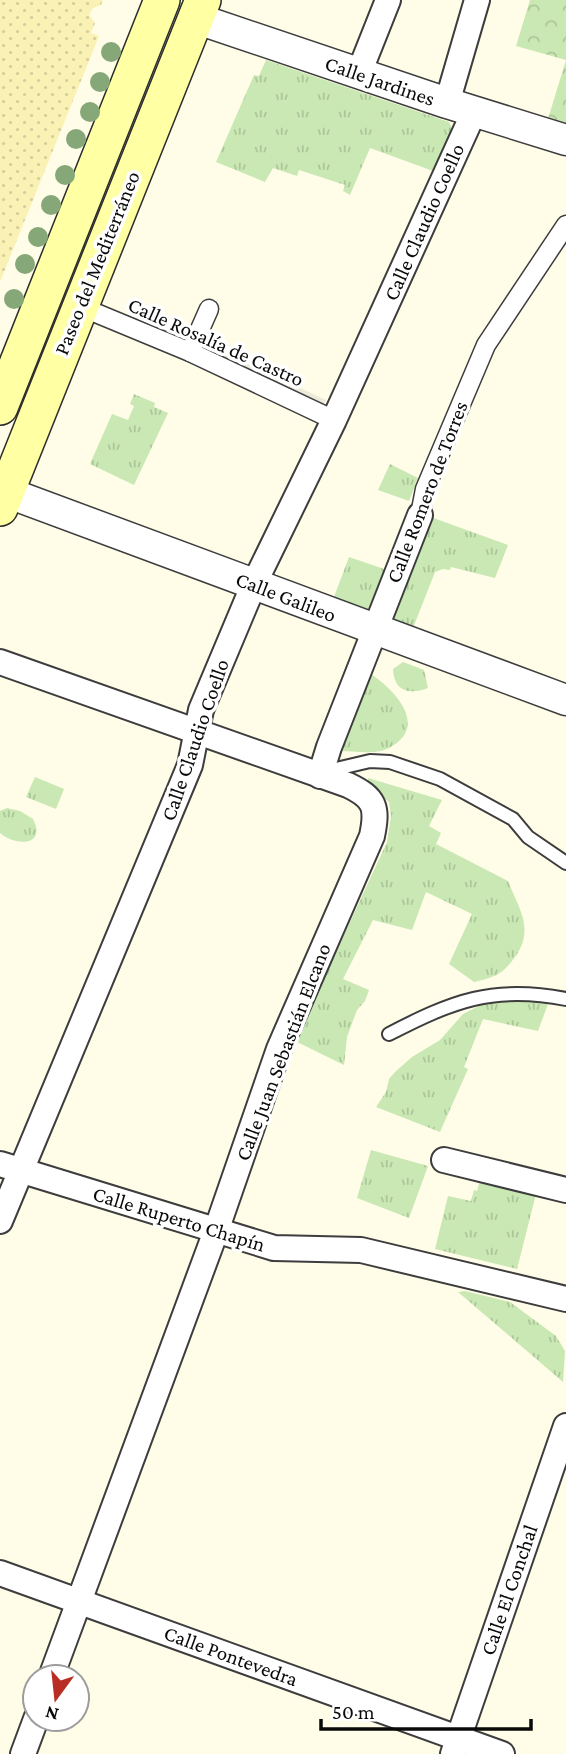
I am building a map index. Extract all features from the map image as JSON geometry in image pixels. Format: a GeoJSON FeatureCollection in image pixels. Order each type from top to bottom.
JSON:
{"type":"FeatureCollection","features":[{"type":"Feature","properties":{"kind":"main road","name":"Paseo del Mediterráneo"},"geometry":{"type":"LineString","coordinates":[[0,407],[161,3]]}},
{"type":"Feature","properties":{"kind":"main road","name":"Paseo del Mediterráneo"},"geometry":{"type":"LineString","coordinates":[[3,500],[199,9]]}},
{"type":"Feature","properties":{"kind":"street"},"geometry":{"type":"LineString","coordinates":[[359,73],[388,0]]}},
{"type":"Feature","properties":{"kind":"street","name":"Calle Claudio Coello"},"geometry":{"type":"LineString","coordinates":[[0,1221],[10,1168],[190,765],[201,710],[254,584],[334,420],[461,108],[477,0]]}},
{"type":"Feature","properties":{"kind":"street","name":"Calle Jardines"},"geometry":{"type":"LineString","coordinates":[[199,9],[359,73],[566,140]]}},
{"type":"Feature","properties":{"kind":"street","name":"Calle Romero de Torres"},"geometry":{"type":"LineString","coordinates":[[320,776],[420,515],[425,489],[486,345],[566,225]]}},
{"type":"Feature","properties":{"kind":"street","name":"Calle Rosalía de Castro"},"geometry":{"type":"LineString","coordinates":[[79,306],[190,352],[334,420]]}},
{"type":"Feature","properties":{"kind":"street"},"geometry":{"type":"LineString","coordinates":[[190,352],[209,309]]}},
{"type":"Feature","properties":{"kind":"street","name":"Calle Galileo"},"geometry":{"type":"LineString","coordinates":[[3,500],[254,584],[566,700]]}},
{"type":"Feature","properties":{"kind":"street","name":"Calle Juan Sebastián Elcano"},"geometry":{"type":"LineString","coordinates":[[0,662],[365,793],[372,802],[376,816],[372,835],[279,1049],[216,1231],[56,1663]]}},
{"type":"Feature","properties":{"kind":"street"},"geometry":{"type":"LineString","coordinates":[[443,1160],[566,1190]]}},
{"type":"Feature","properties":{"kind":"street","name":"Calle Ruperto Chapín"},"geometry":{"type":"LineString","coordinates":[[10,1168],[274,1248],[360,1250],[566,1299]]}},
{"type":"Feature","properties":{"kind":"street","name":"Calle El Conchal"},"geometry":{"type":"LineString","coordinates":[[456,1746],[566,1426]]}},
{"type":"Feature","properties":{"kind":"street","name":"Calle Pontevedra"},"geometry":{"type":"LineString","coordinates":[[0,1573],[456,1746],[502,1754]]}},
{"type":"Feature","properties":{"kind":"street"},"geometry":{"type":"LineString","coordinates":[[23,1754],[31,1733]]}},
{"type":"Feature","properties":{"kind":"lane"},"geometry":{"type":"LineString","coordinates":[[320,776],[336,769],[370,761],[390,762],[440,779],[513,819],[528,837],[566,863]]}},
{"type":"Feature","properties":{"kind":"lane"},"geometry":{"type":"LineString","coordinates":[[389,1034],[448,1005],[484,995],[512,993],[566,999]]}},
{"type":"Feature","properties":{"kind":"green space"},"geometry":{"type":"Polygon","coordinates":[[[530,0],[566,0],[566,60],[516,46],[530,0]]]}},
{"type":"Feature","properties":{"kind":"green space"},"geometry":{"type":"Polygon","coordinates":[[[266,60],[449,122],[452,128],[433,171],[370,148],[350,195],[343,191],[345,185],[299,170],[297,176],[273,168],[265,182],[216,162],[254,75],[259,76],[266,60]]]}},
{"type":"Feature","properties":{"kind":"green space"},"geometry":{"type":"Polygon","coordinates":[[[566,60],[566,128],[547,122],[566,60]]]}},
{"type":"Feature","properties":{"kind":"green space"},"geometry":{"type":"Polygon","coordinates":[[[134,394],[155,403],[154,407],[168,413],[134,485],[90,464],[112,414],[128,420],[134,406],[130,404],[134,394]]]}},
{"type":"Feature","properties":{"kind":"green space"},"geometry":{"type":"Polygon","coordinates":[[[390,464],[418,478],[409,501],[378,490],[390,464]]]}},
{"type":"Feature","properties":{"kind":"green space"},"geometry":{"type":"Polygon","coordinates":[[[428,516],[508,545],[495,578],[451,567],[450,570],[435,572],[413,628],[387,617],[428,516]]]}},
{"type":"Feature","properties":{"kind":"green space"},"geometry":{"type":"Polygon","coordinates":[[[349,557],[390,571],[374,613],[334,597],[349,557]]]}},
{"type":"Feature","properties":{"kind":"green space"},"geometry":{"type":"Polygon","coordinates":[[[403,662],[424,670],[428,688],[409,691],[396,683],[393,669],[403,662]]]}},
{"type":"Feature","properties":{"kind":"green space"},"geometry":{"type":"Polygon","coordinates":[[[368,672],[397,697],[404,708],[407,729],[401,739],[384,750],[340,751],[368,672]]]}},
{"type":"Feature","properties":{"kind":"green space"},"geometry":{"type":"Polygon","coordinates":[[[35,777],[64,789],[56,809],[26,797],[35,777]]]}},
{"type":"Feature","properties":{"kind":"green space"},"geometry":{"type":"Polygon","coordinates":[[[368,778],[442,800],[429,826],[441,833],[436,844],[508,881],[523,919],[524,937],[515,957],[502,972],[474,982],[449,964],[472,914],[426,892],[412,930],[373,920],[343,979],[369,990],[365,1001],[357,1010],[347,1037],[344,1065],[295,1041],[387,842],[391,816],[389,802],[368,785],[368,778]]]}},
{"type":"Feature","properties":{"kind":"green space"},"geometry":{"type":"Polygon","coordinates":[[[7,808],[20,811],[33,819],[36,835],[33,839],[21,842],[0,833],[0,811],[7,808]]]}},
{"type":"Feature","properties":{"kind":"green space"},"geometry":{"type":"Polygon","coordinates":[[[511,998],[548,1004],[538,1031],[483,1019],[464,1067],[468,1069],[440,1132],[376,1107],[395,1072],[412,1057],[440,1040],[463,1014],[481,1005],[511,998]]]}},
{"type":"Feature","properties":{"kind":"green space"},"geometry":{"type":"Polygon","coordinates":[[[371,1150],[428,1166],[409,1218],[357,1198],[371,1150]]]}},
{"type":"Feature","properties":{"kind":"green space"},"geometry":{"type":"Polygon","coordinates":[[[480,1180],[536,1194],[517,1269],[435,1249],[448,1196],[471,1201],[480,1180]]]}},
{"type":"Feature","properties":{"kind":"green space"},"geometry":{"type":"Polygon","coordinates":[[[465,1291],[510,1302],[556,1336],[565,1351],[563,1382],[458,1292],[465,1291]]]}},
{"type":"Feature","properties":{"kind":"sand"},"geometry":{"type":"Polygon","coordinates":[[[0,0],[103,0],[89,15],[95,23],[91,33],[99,36],[0,282],[0,0]]]}},
{"type":"Feature","properties":{"kind":"shaded area"},"geometry":{"type":"Polygon","coordinates":[[[212,304],[218,307],[202,342],[326,400],[320,413],[178,353],[177,357],[113,329],[185,342],[201,305],[209,309],[212,304]]]}}]}
